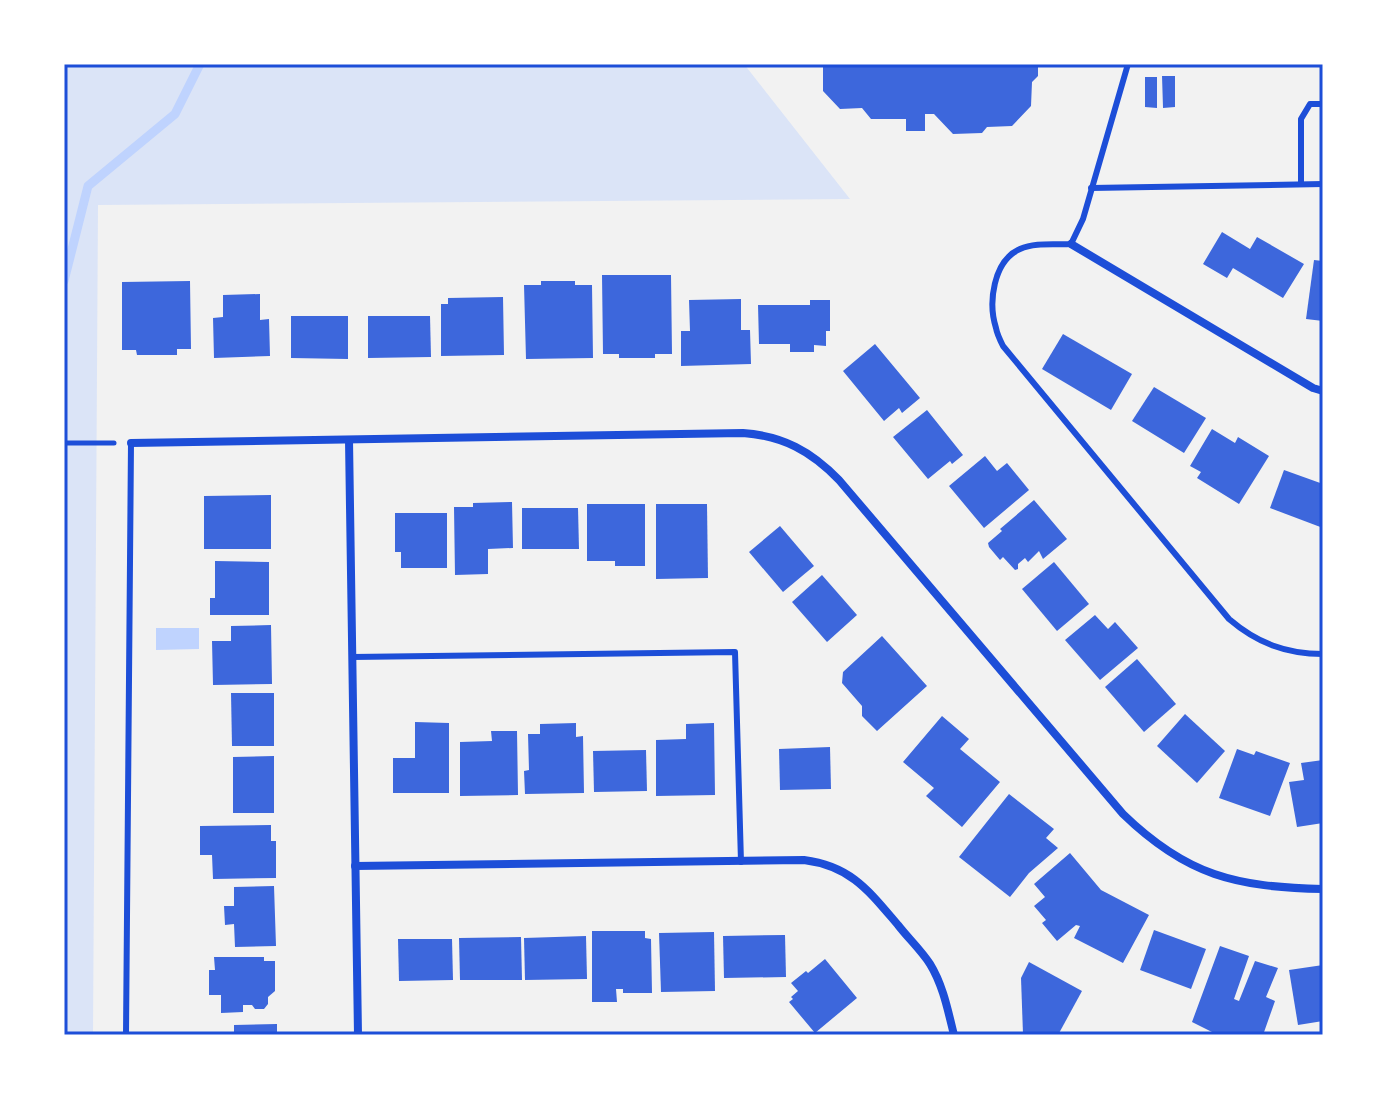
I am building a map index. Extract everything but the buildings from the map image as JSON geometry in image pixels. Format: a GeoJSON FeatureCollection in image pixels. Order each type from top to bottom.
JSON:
{"type":"FeatureCollection","features":[{"type":"Feature","properties":{"kind":"street"},"geometry":{"type":"LineString","coordinates":[[1071,244],[1313,388],[1323,391]]}},
{"type":"Feature","properties":{"kind":"street"},"geometry":{"type":"LineString","coordinates":[[131,443],[743,433],[776,437],[818,460],[839,480],[1141,832],[1183,861],[1208,872],[1263,885],[1323,889]]}},
{"type":"Feature","properties":{"kind":"street"},"geometry":{"type":"LineString","coordinates":[[349,440],[358,1035]]}},
{"type":"Feature","properties":{"kind":"street"},"geometry":{"type":"LineString","coordinates":[[355,866],[816,862],[844,871],[859,882],[929,963],[954,1035]]}},
{"type":"Feature","properties":{"kind":"lane"},"geometry":{"type":"LineString","coordinates":[[1128,64],[1083,219],[1071,244],[1031,245],[1006,260],[993,295],[996,329],[1003,346],[1229,619],[1244,632],[1271,646],[1305,654],[1323,654]]}},
{"type":"Feature","properties":{"kind":"lane"},"geometry":{"type":"LineString","coordinates":[[1301,184],[1301,119],[1310,104],[1323,104]]}},
{"type":"Feature","properties":{"kind":"lane"},"geometry":{"type":"LineString","coordinates":[[1091,188],[1323,184]]}},
{"type":"Feature","properties":{"kind":"lane"},"geometry":{"type":"LineString","coordinates":[[126,1035],[131,443]]}},
{"type":"Feature","properties":{"kind":"lane"},"geometry":{"type":"LineString","coordinates":[[352,657],[735,652],[741,862]]}},
{"type":"Feature","properties":{"kind":"path"},"geometry":{"type":"LineString","coordinates":[[64,443],[131,443]]}},
{"type":"Feature","properties":{"kind":"shaded area"},"geometry":{"type":"Polygon","coordinates":[[[64,64],[744,64],[850,199],[98,205],[93,1035],[64,1035],[64,64]]]}},
{"type":"Feature","properties":{"kind":"water"},"geometry":{"type":"Polygon","coordinates":[[[156,628],[199,628],[199,649],[156,650],[156,628]]]}},
{"type":"Feature","properties":{"kind":"waterway"},"geometry":{"type":"LineString","coordinates":[[64,281],[88,186],[175,114],[200,64]]}}]}
